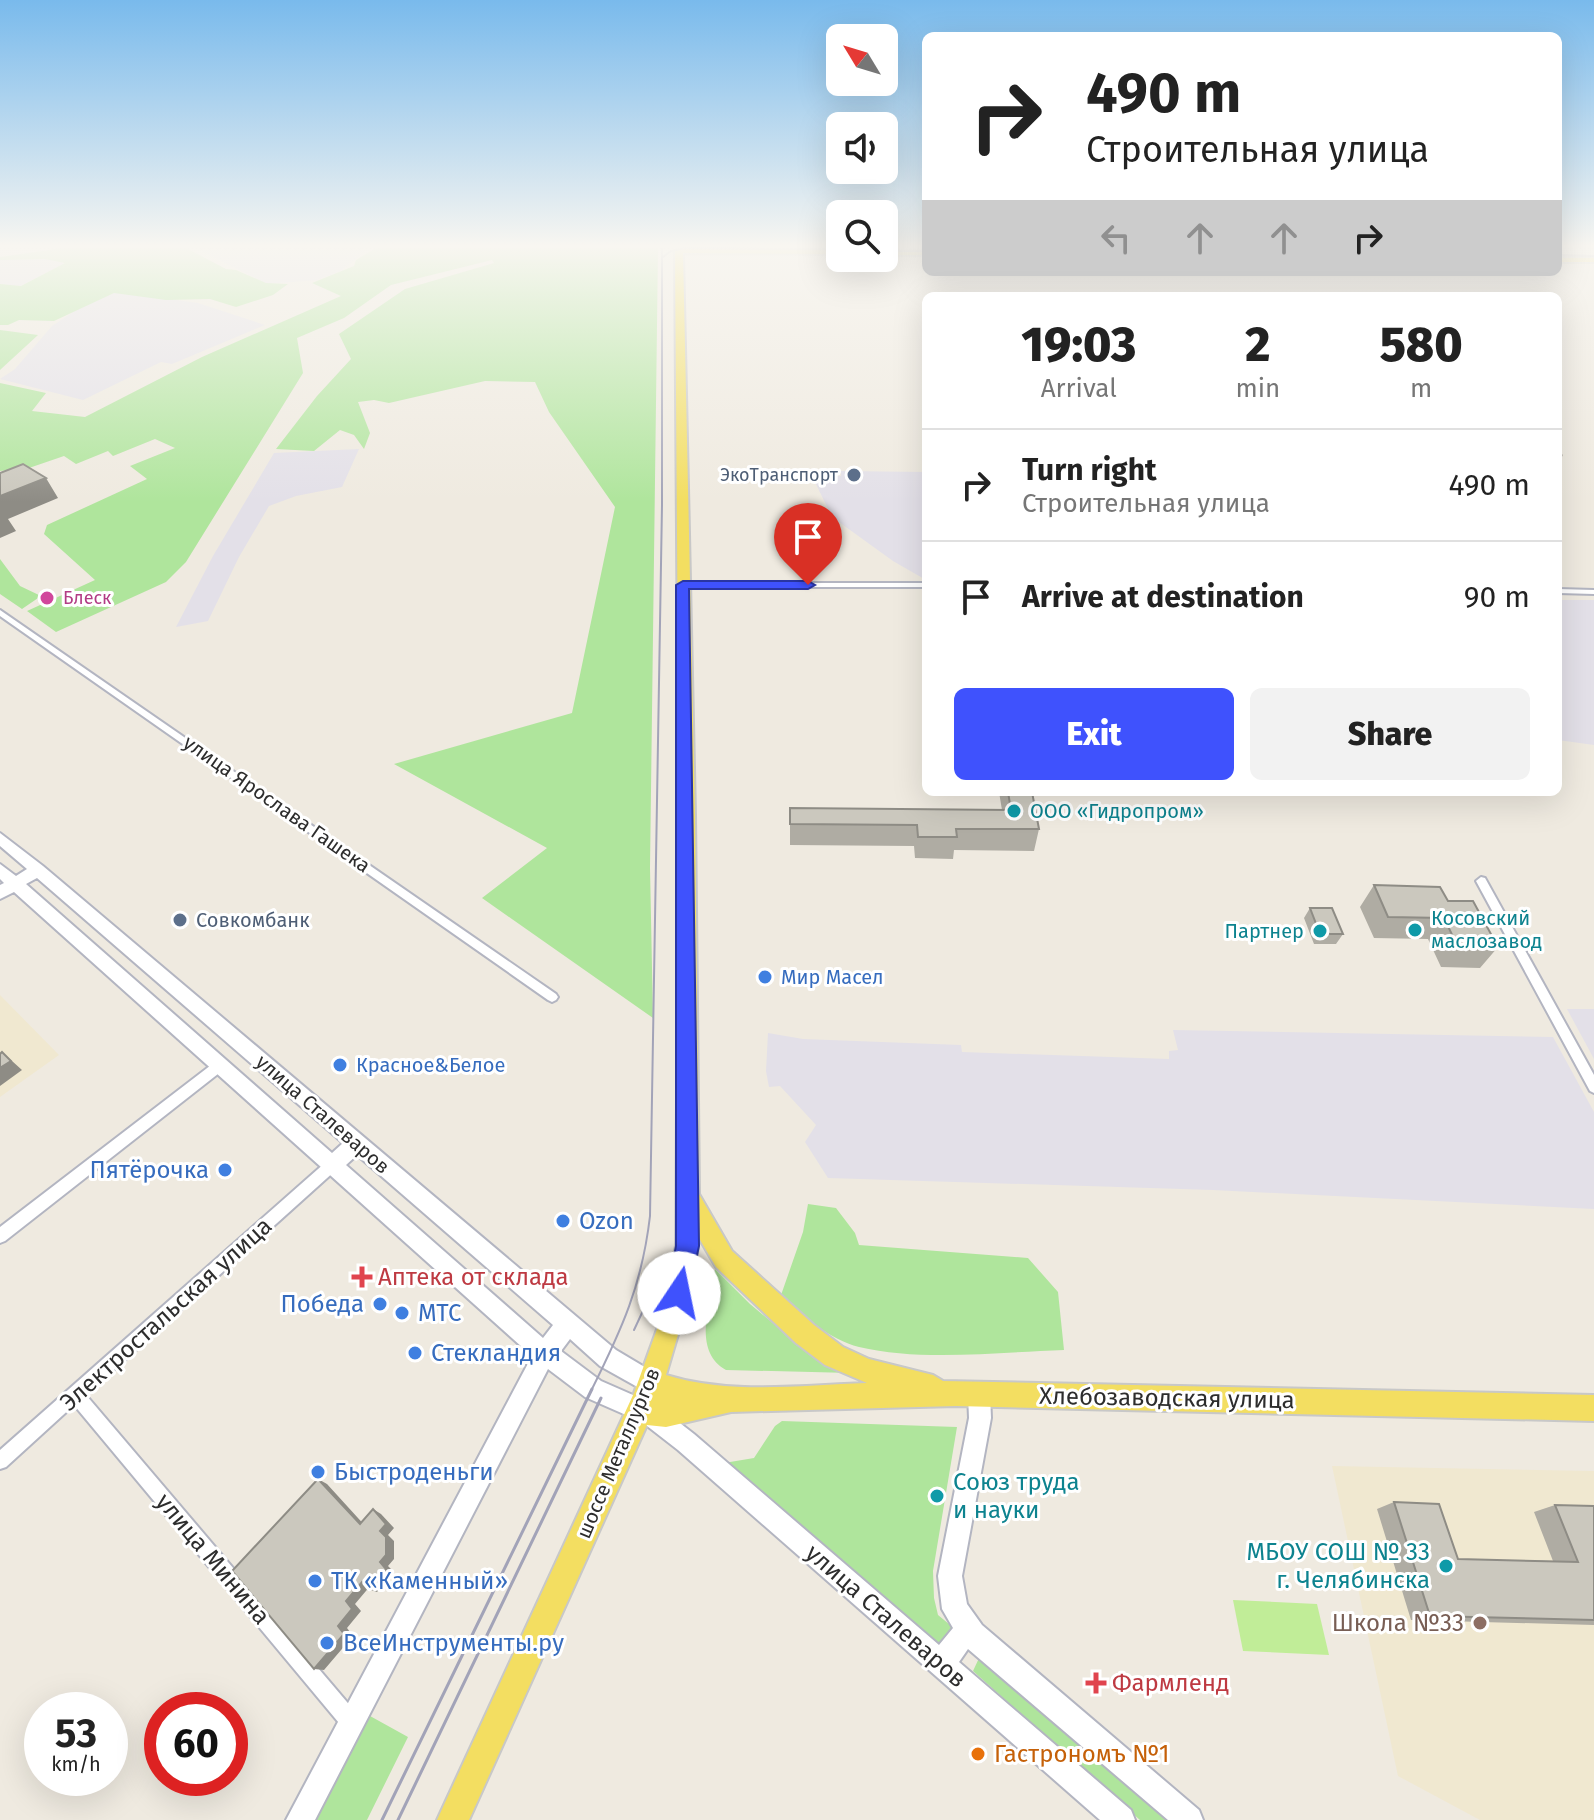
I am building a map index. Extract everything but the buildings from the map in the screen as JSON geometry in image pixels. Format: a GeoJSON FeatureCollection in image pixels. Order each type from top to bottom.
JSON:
{"type":"FeatureCollection","features":[{"type":"Feature","properties":{"kind":"main road","name":"шоссе Металлургов"},"geometry":{"type":"LineString","coordinates":[[453,1820],[644,1412],[650,1383],[684,1277],[688,1246],[680,333]]}},
{"type":"Feature","properties":{"kind":"main road","name":"улица Сталеваров"},"geometry":{"type":"LineString","coordinates":[[0,838],[608,1358],[650,1383]]}},
{"type":"Feature","properties":{"kind":"main road","name":"улица Сталеваров"},"geometry":{"type":"LineString","coordinates":[[0,870],[8,889],[219,1066],[545,1353],[593,1389],[644,1412],[686,1442],[1121,1820]]}},
{"type":"Feature","properties":{"kind":"main road"},"geometry":{"type":"LineString","coordinates":[[8,889],[38,870]]}},
{"type":"Feature","properties":{"kind":"main road"},"geometry":{"type":"LineString","coordinates":[[331,1166],[357,1143]]}},
{"type":"Feature","properties":{"kind":"main road"},"geometry":{"type":"LineString","coordinates":[[687,1194],[724,1259],[793,1324],[834,1356],[867,1371],[967,1394]]}},
{"type":"Feature","properties":{"kind":"main road"},"geometry":{"type":"LineString","coordinates":[[300,1820],[545,1353],[568,1324]]}},
{"type":"Feature","properties":{"kind":"main road","name":"Хлебозаводская улица"},"geometry":{"type":"LineString","coordinates":[[650,1383],[683,1393],[740,1400],[967,1394],[1594,1408]]}},
{"type":"Feature","properties":{"kind":"main road","name":"улица Сталеваров"},"geometry":{"type":"LineString","coordinates":[[967,1394],[980,1418],[950,1576],[955,1609],[973,1634],[1189,1820]]}},
{"type":"Feature","properties":{"kind":"main road","name":"Хлебозаводская улица"},"geometry":{"type":"LineString","coordinates":[[644,1412],[666,1414],[740,1400]]}},
{"type":"Feature","properties":{"kind":"main road"},"geometry":{"type":"LineString","coordinates":[[941,1664],[959,1639],[973,1634]]}},
{"type":"Feature","properties":{"kind":"street"},"geometry":{"type":"LineString","coordinates":[[683,585],[922,585]]}},
{"type":"Feature","properties":{"kind":"street"},"geometry":{"type":"LineString","coordinates":[[1562,591],[1594,592]]}},
{"type":"Feature","properties":{"kind":"street","name":"улица Ярослава Гашека"},"geometry":{"type":"LineString","coordinates":[[0,612],[552,997]]}},
{"type":"Feature","properties":{"kind":"street"},"geometry":{"type":"LineString","coordinates":[[1481,881],[1594,1087]]}},
{"type":"Feature","properties":{"kind":"street"},"geometry":{"type":"LineString","coordinates":[[0,1236],[219,1066]]}},
{"type":"Feature","properties":{"kind":"street","name":"Электростальская улица"},"geometry":{"type":"LineString","coordinates":[[0,1461],[331,1166]]}},
{"type":"Feature","properties":{"kind":"street","name":"улица Минина"},"geometry":{"type":"LineString","coordinates":[[75,1394],[352,1723]]}},
{"type":"Feature","properties":{"kind":"shaded area"},"geometry":{"type":"Polygon","coordinates":[[[46,333],[246,333],[172,364],[161,362],[83,400],[0,379],[15,369],[46,333]]]}},
{"type":"Feature","properties":{"kind":"shaded area"},"geometry":{"type":"Polygon","coordinates":[[[359,449],[342,487],[296,496],[269,506],[239,557],[208,621],[176,627],[213,556],[274,453],[359,449]]]}},
{"type":"Feature","properties":{"kind":"shaded area"},"geometry":{"type":"Polygon","coordinates":[[[841,471],[922,472],[922,578],[832,517],[812,476],[841,476],[841,471]]]}},
{"type":"Feature","properties":{"kind":"shaded area"},"geometry":{"type":"Polygon","coordinates":[[[1562,600],[1594,600],[1594,745],[1562,741],[1562,600]]]}},
{"type":"Feature","properties":{"kind":"shaded area"},"geometry":{"type":"Polygon","coordinates":[[[0,995],[59,1055],[0,1097],[0,995]]]}},
{"type":"Feature","properties":{"kind":"shaded area"},"geometry":{"type":"Polygon","coordinates":[[[1567,1009],[1594,1009],[1594,1059],[1567,1009]]]}},
{"type":"Feature","properties":{"kind":"shaded area"},"geometry":{"type":"Polygon","coordinates":[[[1173,1030],[1553,1037],[1594,1112],[1594,1209],[1213,1190],[828,1178],[805,1142],[816,1125],[780,1086],[769,1087],[766,1071],[768,1033],[803,1039],[961,1045],[962,1052],[1169,1059],[1169,1051],[1178,1050],[1173,1030]]]}},
{"type":"Feature","properties":{"kind":"shaded area","name":"Школа №33"},"geometry":{"type":"Polygon","coordinates":[[[1332,1466],[1594,1471],[1594,1820],[1480,1820],[1398,1776],[1332,1466]]]}},
{"type":"Feature","properties":{"kind":"green space"},"geometry":{"type":"Polygon","coordinates":[[[0,333],[38,335],[0,370],[0,333]]]}},
{"type":"Feature","properties":{"kind":"green space"},"geometry":{"type":"Polygon","coordinates":[[[257,333],[309,333],[297,338],[303,373],[186,562],[166,582],[56,632],[27,611],[95,580],[44,534],[47,525],[147,479],[130,466],[175,448],[155,439],[113,456],[108,451],[76,464],[64,456],[29,468],[0,471],[0,383],[46,393],[32,411],[85,417],[202,357],[257,333]]]}},
{"type":"Feature","properties":{"kind":"green space"},"geometry":{"type":"Polygon","coordinates":[[[657,333],[650,868],[653,1018],[482,898],[547,848],[394,764],[572,713],[615,507],[549,412],[535,382],[485,381],[389,403],[374,400],[358,402],[370,433],[364,449],[354,435],[340,430],[314,451],[276,449],[317,396],[351,359],[339,334],[657,333]]]}},
{"type":"Feature","properties":{"kind":"green space"},"geometry":{"type":"Polygon","coordinates":[[[0,559],[20,586],[41,596],[22,609],[0,594],[0,559]]]}},
{"type":"Feature","properties":{"kind":"green space"},"geometry":{"type":"Polygon","coordinates":[[[808,1204],[836,1208],[855,1233],[859,1245],[1028,1258],[1058,1292],[1064,1350],[908,1354],[859,1347],[827,1333],[780,1298],[803,1232],[808,1204]]]}},
{"type":"Feature","properties":{"kind":"green space"},"geometry":{"type":"Polygon","coordinates":[[[715,1269],[750,1304],[816,1359],[851,1373],[726,1370],[715,1362],[709,1351],[706,1324],[715,1269]]]}},
{"type":"Feature","properties":{"kind":"green space"},"geometry":{"type":"Polygon","coordinates":[[[782,1421],[957,1427],[933,1571],[938,1615],[955,1629],[940,1651],[724,1463],[754,1458],[775,1426],[782,1421]]]}},
{"type":"Feature","properties":{"kind":"green space"},"geometry":{"type":"Polygon","coordinates":[[[1233,1600],[1317,1604],[1329,1655],[1243,1651],[1233,1600]]]}},
{"type":"Feature","properties":{"kind":"green space"},"geometry":{"type":"Polygon","coordinates":[[[980,1656],[1173,1820],[1140,1820],[973,1671],[980,1656]]]}},
{"type":"Feature","properties":{"kind":"green space"},"geometry":{"type":"Polygon","coordinates":[[[361,1711],[408,1737],[367,1820],[304,1820],[361,1711]]]}},
{"type":"Feature","properties":{"kind":"tram line"},"geometry":{"type":"LineString","coordinates":[[591,1391],[629,1306],[642,1264],[650,1216],[662,333]]}},
{"type":"Feature","properties":{"kind":"tram line"},"geometry":{"type":"LineString","coordinates":[[634,1330],[648,1300],[656,1262]]}},
{"type":"Feature","properties":{"kind":"tram line"},"geometry":{"type":"LineString","coordinates":[[382,1820],[592,1389]]}},
{"type":"Feature","properties":{"kind":"tram line"},"geometry":{"type":"LineString","coordinates":[[398,1820],[601,1398]]}},
{"type":"Feature","properties":{"kind":"place","name":"ЭкоТранспорт"},"geometry":{"type":"Point","coordinates":[854,475]}},
{"type":"Feature","properties":{"kind":"place","name":"Блеск"},"geometry":{"type":"Point","coordinates":[47,598]}},
{"type":"Feature","properties":{"kind":"place","name":"ООО «Гидропром»"},"geometry":{"type":"Point","coordinates":[1014,811]}},
{"type":"Feature","properties":{"kind":"place","name":"Совкомбанк"},"geometry":{"type":"Point","coordinates":[180,920]}},
{"type":"Feature","properties":{"kind":"place","name":"Косовский маслозавод"},"geometry":{"type":"Point","coordinates":[1415,930]}},
{"type":"Feature","properties":{"kind":"place","name":"Партнер"},"geometry":{"type":"Point","coordinates":[1320,931]}},
{"type":"Feature","properties":{"kind":"place","name":"Мир Масел"},"geometry":{"type":"Point","coordinates":[765,977]}},
{"type":"Feature","properties":{"kind":"place","name":"Красное&Белое"},"geometry":{"type":"Point","coordinates":[340,1065]}},
{"type":"Feature","properties":{"kind":"place","name":"Пятёрочка"},"geometry":{"type":"Point","coordinates":[225,1170]}},
{"type":"Feature","properties":{"kind":"place","name":"Ozon"},"geometry":{"type":"Point","coordinates":[563,1221]}},
{"type":"Feature","properties":{"kind":"place","name":"Аптека от склада"},"geometry":{"type":"Point","coordinates":[362,1277]}},
{"type":"Feature","properties":{"kind":"place","name":"Победа"},"geometry":{"type":"Point","coordinates":[380,1304]}},
{"type":"Feature","properties":{"kind":"place","name":"МТС"},"geometry":{"type":"Point","coordinates":[402,1313]}},
{"type":"Feature","properties":{"kind":"place","name":"Стекландия"},"geometry":{"type":"Point","coordinates":[415,1353]}},
{"type":"Feature","properties":{"kind":"place","name":"Быстроденьги"},"geometry":{"type":"Point","coordinates":[318,1472]}},
{"type":"Feature","properties":{"kind":"place","name":"Союз труда и науки"},"geometry":{"type":"Point","coordinates":[937,1496]}},
{"type":"Feature","properties":{"kind":"place","name":"МБОУ СОШ № 33 г. Челябинска"},"geometry":{"type":"Point","coordinates":[1446,1566]}},
{"type":"Feature","properties":{"kind":"place","name":"ТК «Каменный»"},"geometry":{"type":"Point","coordinates":[315,1581]}},
{"type":"Feature","properties":{"kind":"place","name":"Школа №33"},"geometry":{"type":"Point","coordinates":[1480,1623]}},
{"type":"Feature","properties":{"kind":"place","name":"ВсеИнструменты.ру"},"geometry":{"type":"Point","coordinates":[327,1643]}},
{"type":"Feature","properties":{"kind":"place","name":"Фармленд"},"geometry":{"type":"Point","coordinates":[1096,1683]}},
{"type":"Feature","properties":{"kind":"place","name":"Гастрономъ №1"},"geometry":{"type":"Point","coordinates":[978,1754]}},
{"type":"Feature","properties":{"kind":"route"},"geometry":{"type":"LineString","coordinates":[[679,1293],[688,1246],[683,585],[808,585]]}}]}
